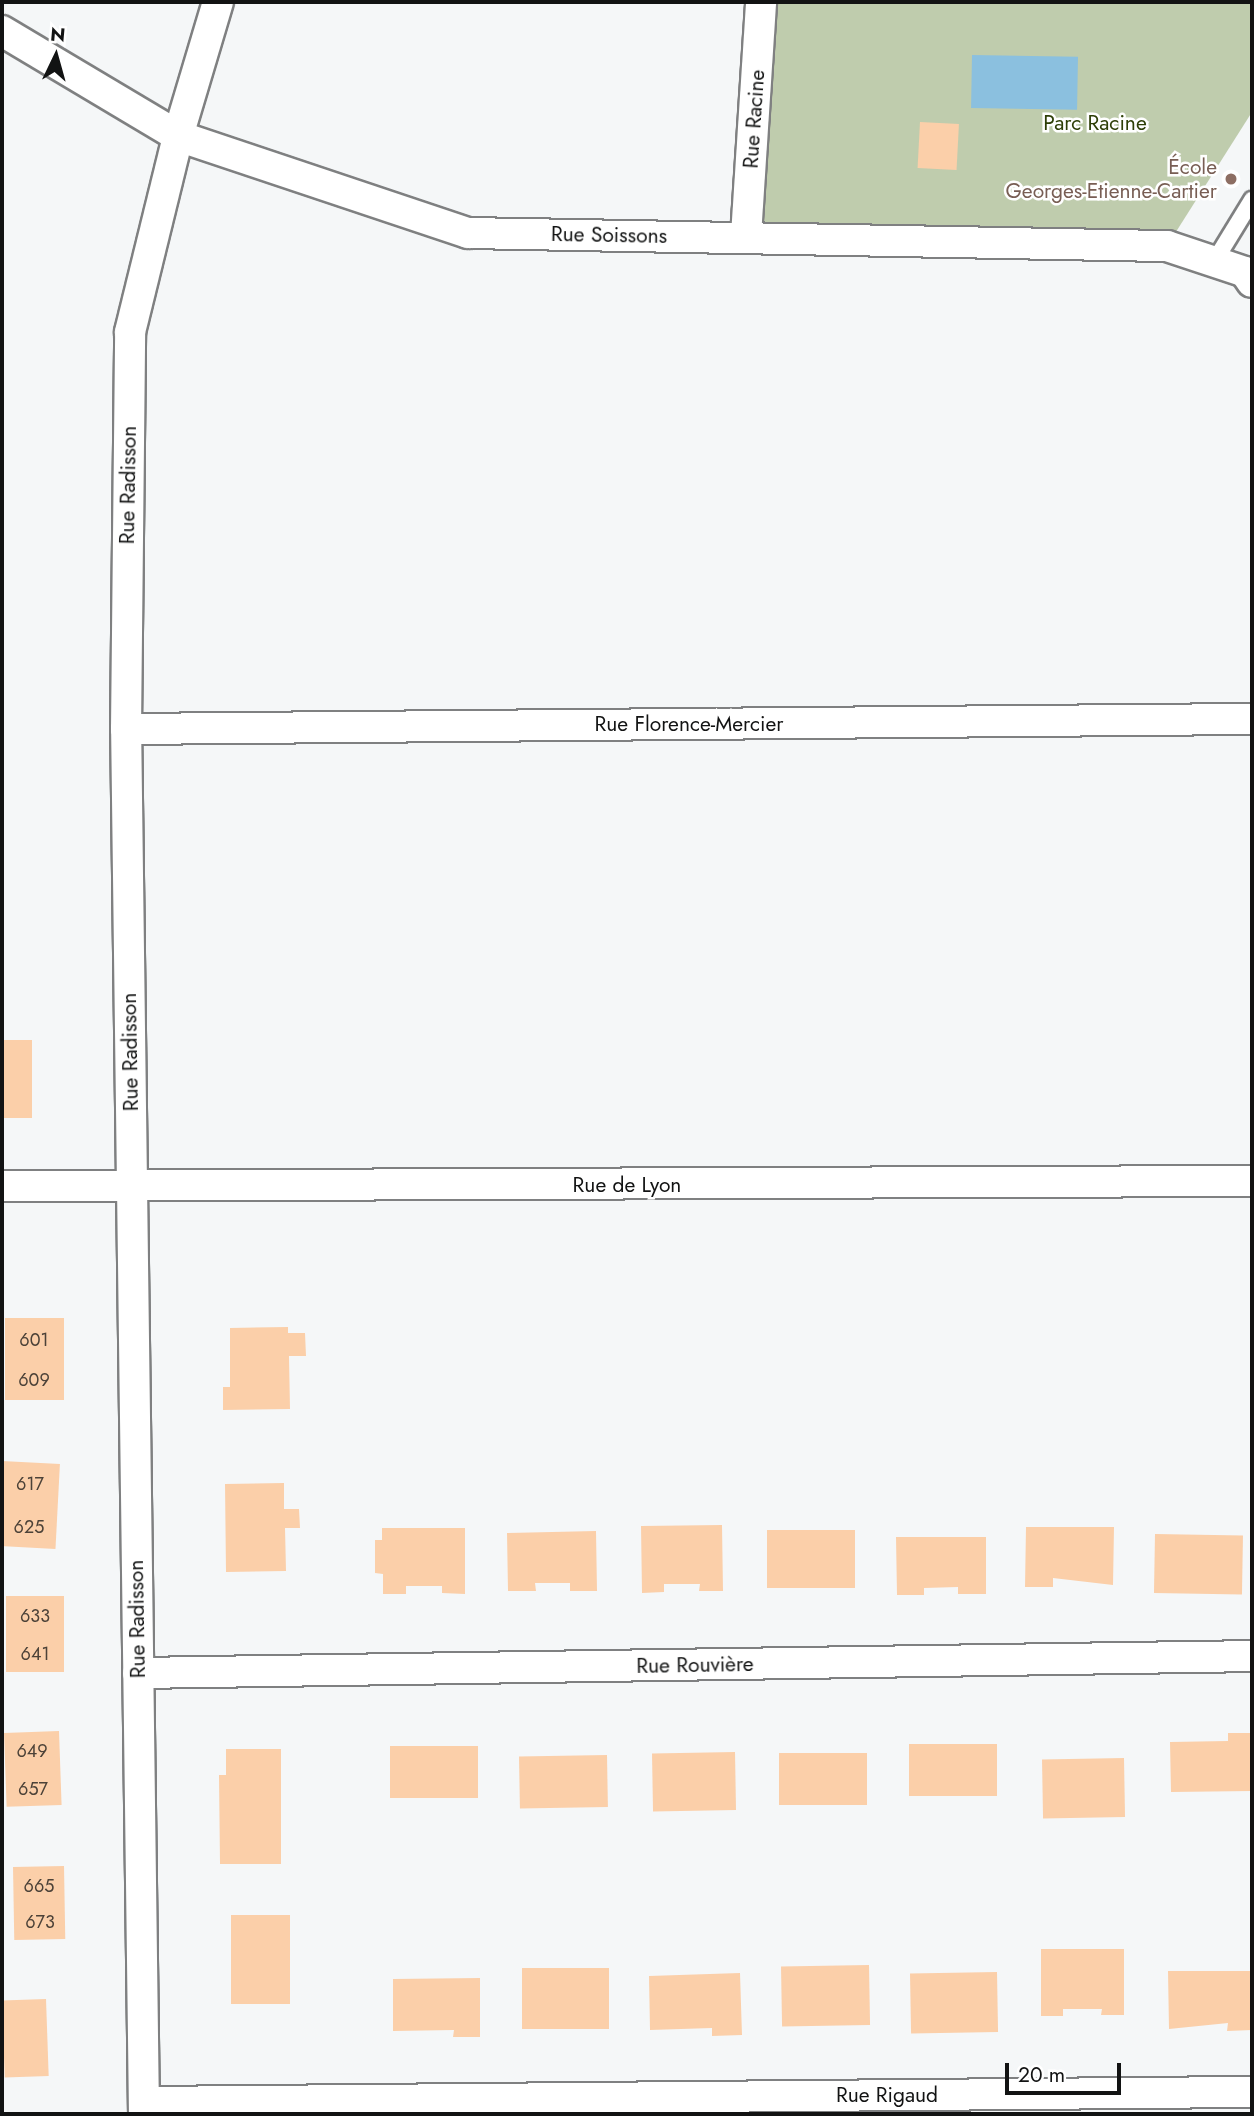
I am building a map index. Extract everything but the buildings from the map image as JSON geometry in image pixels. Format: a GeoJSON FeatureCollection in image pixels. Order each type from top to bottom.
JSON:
{"type":"FeatureCollection","features":[{"type":"Feature","properties":{"kind":"street","name":"Rue Radisson"},"geometry":{"type":"LineString","coordinates":[[144,2108],[125,729],[130,332],[178,135],[218,2]]}},
{"type":"Feature","properties":{"kind":"street","name":"Rue Racine"},"geometry":{"type":"LineString","coordinates":[[746,236],[761,2]]}},
{"type":"Feature","properties":{"kind":"street","name":"Rue Soissons"},"geometry":{"type":"LineString","coordinates":[[2,31],[178,135],[468,233],[746,236],[1167,246],[1245,272],[1252,282]]}},
{"type":"Feature","properties":{"kind":"street","name":"Rue Florence-Mercier"},"geometry":{"type":"LineString","coordinates":[[125,729],[1252,719]]}},
{"type":"Feature","properties":{"kind":"street","name":"Rue de Lyon"},"geometry":{"type":"LineString","coordinates":[[2,1186],[1252,1181]]}},
{"type":"Feature","properties":{"kind":"street","name":"Rue Rouvière"},"geometry":{"type":"LineString","coordinates":[[138,1673],[1252,1656]]}},
{"type":"Feature","properties":{"kind":"street","name":"Rue Rigaud"},"geometry":{"type":"LineString","coordinates":[[144,2108],[1252,2092]]}},
{"type":"Feature","properties":{"kind":"lane"},"geometry":{"type":"LineString","coordinates":[[1214,262],[1252,200]]}},
{"type":"Feature","properties":{"kind":"green space","name":"Parc Racine"},"geometry":{"type":"Polygon","coordinates":[[[761,2],[1252,2],[1252,112],[1167,246],[746,236],[761,2]]]}},
{"type":"Feature","properties":{"kind":"water"},"geometry":{"type":"Polygon","coordinates":[[[972,55],[1078,57],[1077,110],[971,108],[972,55]]]}},
{"type":"Feature","properties":{"kind":"place","name":"École Georges-Etienne-Cartier"},"geometry":{"type":"Point","coordinates":[1231,179]}}]}
